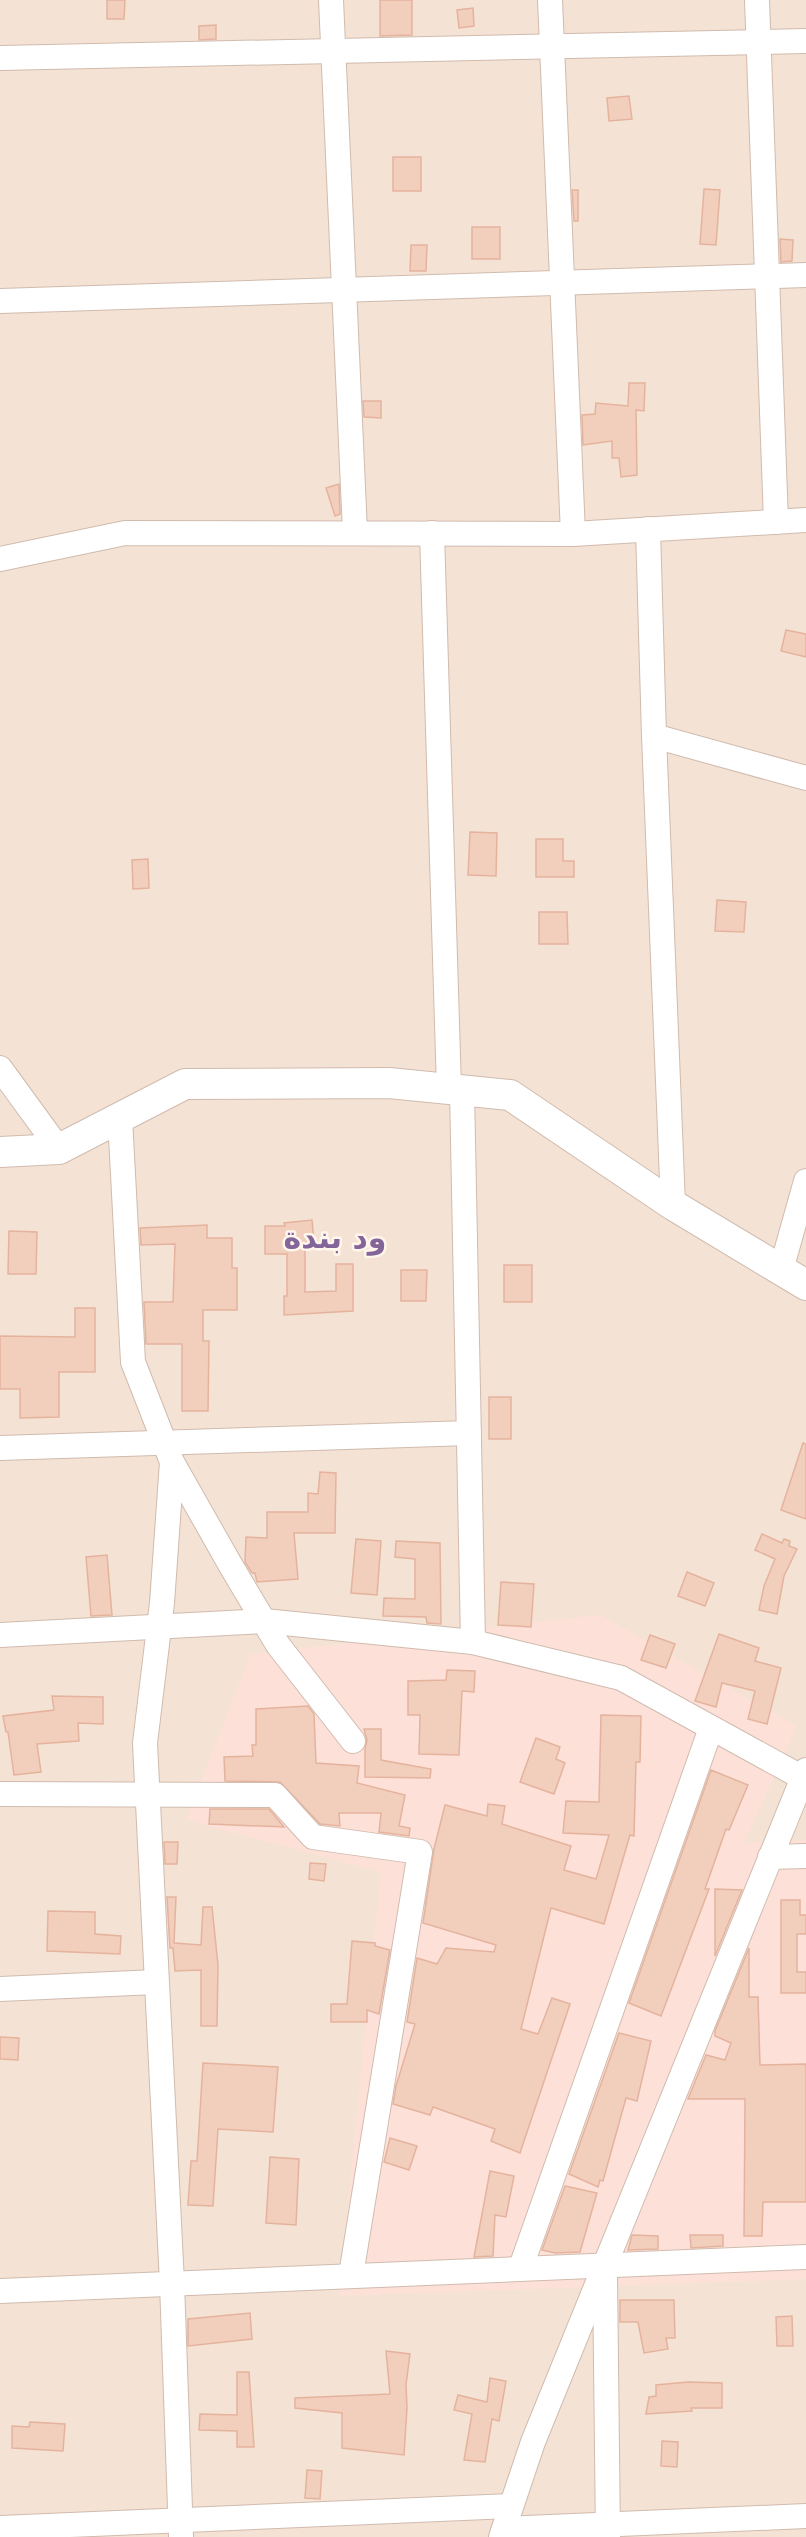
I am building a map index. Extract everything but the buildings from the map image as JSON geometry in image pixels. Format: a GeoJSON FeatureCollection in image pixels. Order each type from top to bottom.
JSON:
{"type":"FeatureCollection","features":[{"type":"Feature","properties":{"kind":"street"},"geometry":{"type":"LineString","coordinates":[[331,0],[355,532]]}},
{"type":"Feature","properties":{"kind":"street"},"geometry":{"type":"LineString","coordinates":[[550,0],[573,534]]}},
{"type":"Feature","properties":{"kind":"street"},"geometry":{"type":"LineString","coordinates":[[757,0],[776,522]]}},
{"type":"Feature","properties":{"kind":"street"},"geometry":{"type":"LineString","coordinates":[[0,58],[806,40]]}},
{"type":"Feature","properties":{"kind":"street"},"geometry":{"type":"LineString","coordinates":[[0,301],[806,275]]}},
{"type":"Feature","properties":{"kind":"street"},"geometry":{"type":"LineString","coordinates":[[0,560],[125,533],[573,534],[806,520]]}},
{"type":"Feature","properties":{"kind":"street"},"geometry":{"type":"LineString","coordinates":[[648,529],[673,1206]]}},
{"type":"Feature","properties":{"kind":"street"},"geometry":{"type":"LineString","coordinates":[[432,533],[469,1433],[473,1642]]}},
{"type":"Feature","properties":{"kind":"street"},"geometry":{"type":"LineString","coordinates":[[654,736],[806,778]]}},
{"type":"Feature","properties":{"kind":"street"},"geometry":{"type":"LineString","coordinates":[[0,1068],[59,1149]]}},
{"type":"Feature","properties":{"kind":"street"},"geometry":{"type":"LineString","coordinates":[[0,1152],[59,1149],[185,1084],[389,1083],[510,1095],[673,1206],[793,1277],[806,1181]]}},
{"type":"Feature","properties":{"kind":"street"},"geometry":{"type":"LineString","coordinates":[[120,1118],[133,1362],[169,1452],[264,1621],[278,1645],[353,1742]]}},
{"type":"Feature","properties":{"kind":"street"},"geometry":{"type":"LineString","coordinates":[[0,1448],[169,1452],[469,1433]]}},
{"type":"Feature","properties":{"kind":"street"},"geometry":{"type":"LineString","coordinates":[[169,1452],[159,1627],[146,1743],[146,1794],[172,2283],[181,2528]]}},
{"type":"Feature","properties":{"kind":"street"},"geometry":{"type":"LineString","coordinates":[[0,1635],[264,1621],[473,1642],[621,1678],[711,1728],[804,1774],[533,2442],[502,2533],[608,2531],[806,2516]]}},
{"type":"Feature","properties":{"kind":"street"},"geometry":{"type":"LineString","coordinates":[[522,2267],[711,1728]]}},
{"type":"Feature","properties":{"kind":"street"},"geometry":{"type":"LineString","coordinates":[[0,1794],[275,1795],[313,1837],[420,1852],[351,2275]]}},
{"type":"Feature","properties":{"kind":"street"},"geometry":{"type":"LineString","coordinates":[[770,1857],[806,1856]]}},
{"type":"Feature","properties":{"kind":"street"},"geometry":{"type":"LineString","coordinates":[[0,1989],[156,1982]]}},
{"type":"Feature","properties":{"kind":"street"},"geometry":{"type":"LineString","coordinates":[[0,2291],[522,2267],[806,2257]]}},
{"type":"Feature","properties":{"kind":"street"},"geometry":{"type":"LineString","coordinates":[[605,2264],[608,2531]]}},
{"type":"Feature","properties":{"kind":"street"},"geometry":{"type":"LineString","coordinates":[[0,2528],[181,2528],[512,2506]]}},
{"type":"Feature","properties":{"kind":"shaded area"},"geometry":{"type":"Polygon","coordinates":[[[0,0],[806,0],[806,2537],[0,2537],[0,0]]]}},
{"type":"Feature","properties":{"kind":"shaded area"},"geometry":{"type":"Polygon","coordinates":[[[600,1615],[797,1726],[744,1843],[806,1840],[806,2279],[339,2296],[381,1872],[186,1820],[251,1654],[600,1615]]]}},
{"type":"Feature","properties":{"kind":"district","name":"ود بندة"},"geometry":{"type":"Point","coordinates":[335,1237]}}]}
